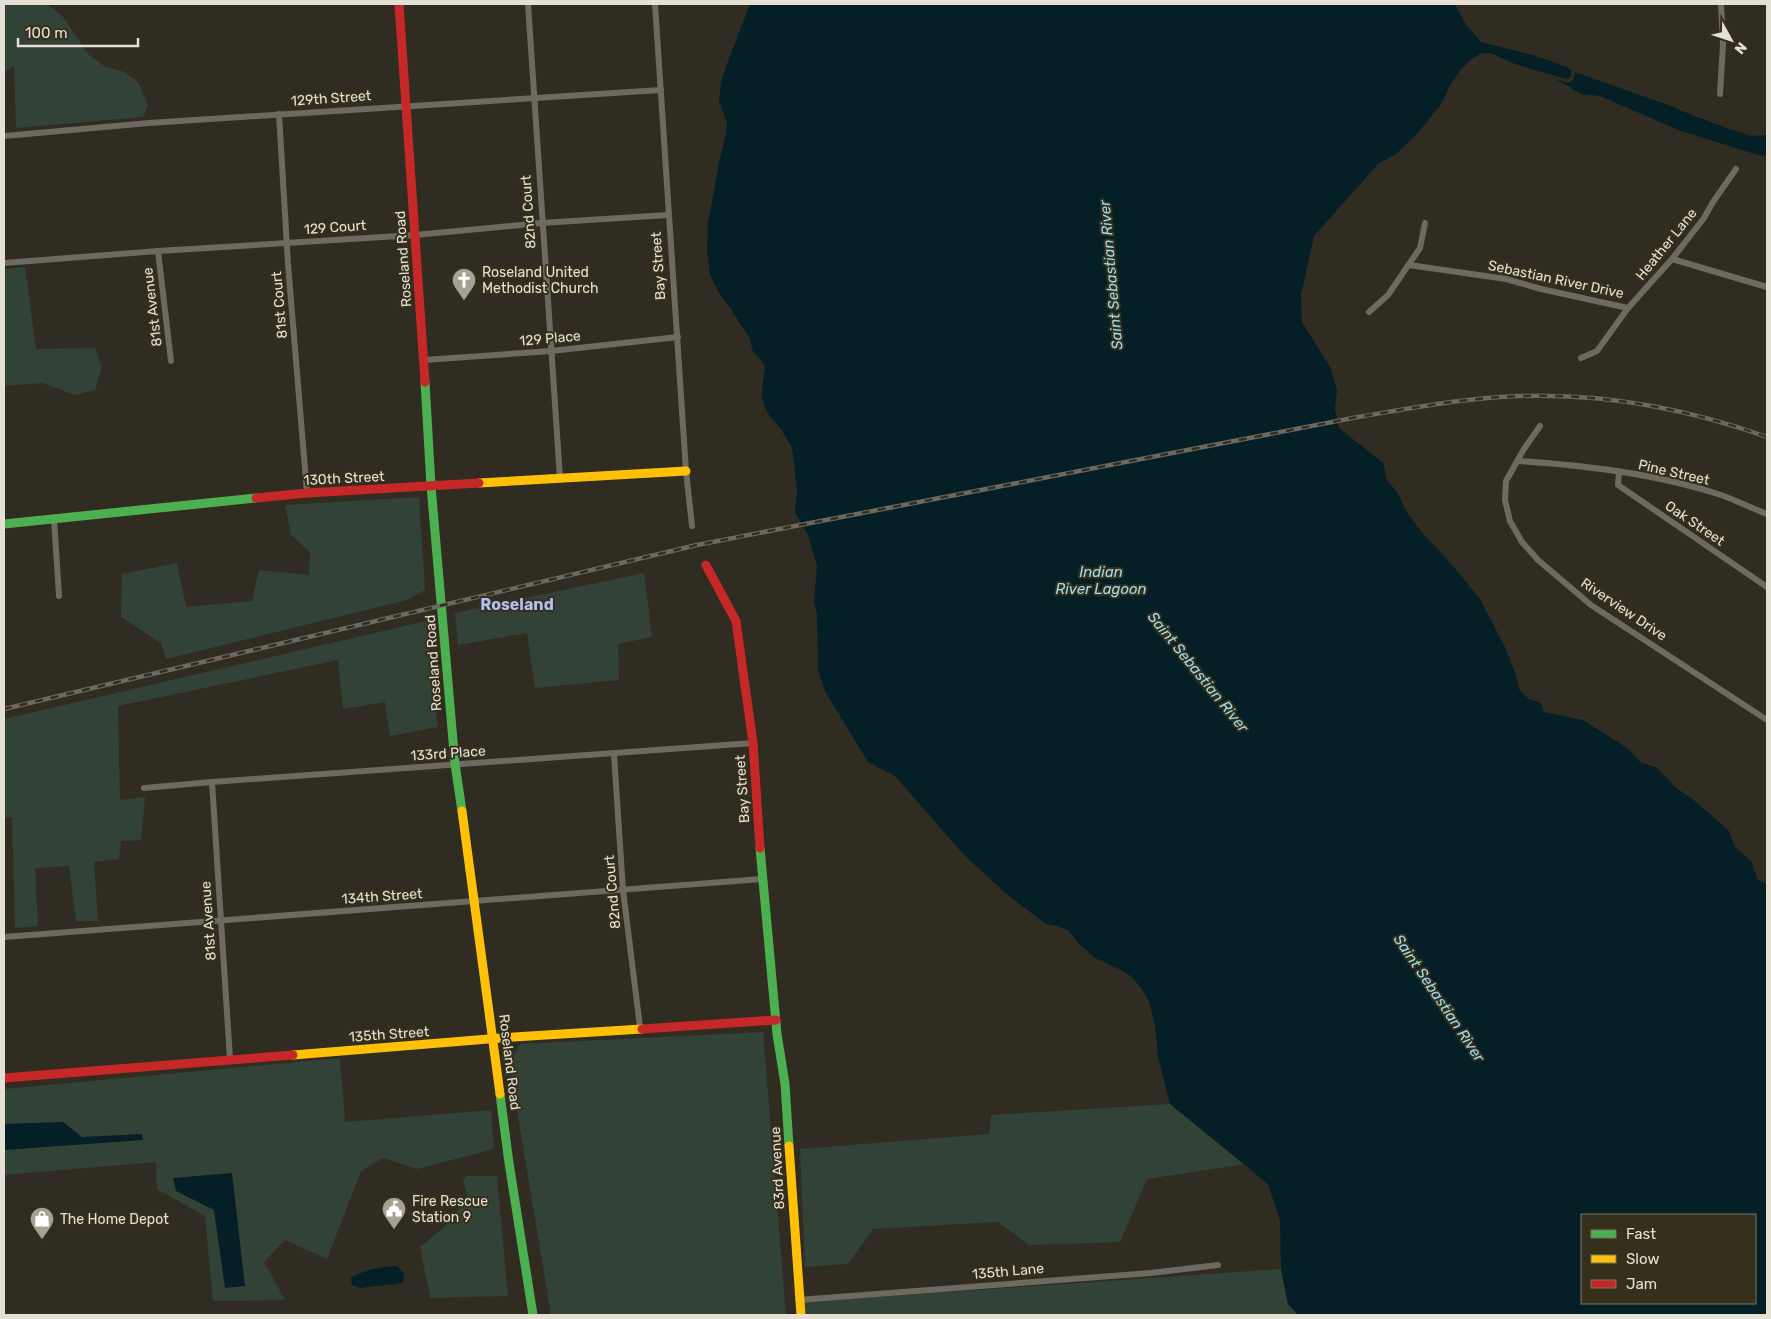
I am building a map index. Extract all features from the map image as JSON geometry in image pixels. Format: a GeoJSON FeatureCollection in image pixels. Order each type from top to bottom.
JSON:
{"type":"FeatureCollection","features":[{"type":"Feature","properties":{"kind":"street","name":"Roseland Road"},"geometry":{"type":"LineString","coordinates":[[399,4],[431,486],[455,764],[494,1039],[509,1164],[533,1315]]}},
{"type":"Feature","properties":{"kind":"street","name":"82nd Court"},"geometry":{"type":"LineString","coordinates":[[528,4],[541,223],[560,478]]}},
{"type":"Feature","properties":{"kind":"street","name":"Bay Street"},"geometry":{"type":"LineString","coordinates":[[655,4],[686,471],[692,526]]}},
{"type":"Feature","properties":{"kind":"street"},"geometry":{"type":"LineString","coordinates":[[1720,4],[1723,45],[1720,94]]}},
{"type":"Feature","properties":{"kind":"street","name":"129th Street"},"geometry":{"type":"LineString","coordinates":[[4,136],[149,123],[661,90]]}},
{"type":"Feature","properties":{"kind":"street","name":"81st Court"},"geometry":{"type":"LineString","coordinates":[[279,114],[287,243],[307,493]]}},
{"type":"Feature","properties":{"kind":"street","name":"Heather Lane"},"geometry":{"type":"LineString","coordinates":[[1628,308],[1672,259],[1704,218],[1736,169]]}},
{"type":"Feature","properties":{"kind":"street","name":"129 Court"},"geometry":{"type":"LineString","coordinates":[[4,263],[668,215]]}},
{"type":"Feature","properties":{"kind":"street"},"geometry":{"type":"LineString","coordinates":[[1370,312],[1388,295],[1420,248],[1426,224]]}},
{"type":"Feature","properties":{"kind":"street","name":"81st Avenue"},"geometry":{"type":"LineString","coordinates":[[158,251],[171,361]]}},
{"type":"Feature","properties":{"kind":"street"},"geometry":{"type":"LineString","coordinates":[[1672,259],[1767,288]]}},
{"type":"Feature","properties":{"kind":"street","name":"Sebastian River Drive"},"geometry":{"type":"LineString","coordinates":[[1409,265],[1506,279],[1541,289],[1628,308],[1597,351],[1581,358]]}},
{"type":"Feature","properties":{"kind":"street","name":"129 Place"},"geometry":{"type":"LineString","coordinates":[[424,360],[551,351],[678,337]]}},
{"type":"Feature","properties":{"kind":"street"},"geometry":{"type":"LineString","coordinates":[[1518,461],[1540,426]]}},
{"type":"Feature","properties":{"kind":"street","name":"Pine Street"},"geometry":{"type":"LineString","coordinates":[[1518,461],[1573,464],[1662,480],[1720,495],[1767,514]]}},
{"type":"Feature","properties":{"kind":"street","name":"Riverview Drive"},"geometry":{"type":"LineString","coordinates":[[1518,461],[1506,481],[1505,500],[1510,521],[1522,542],[1538,560],[1591,605],[1767,720]]}},
{"type":"Feature","properties":{"kind":"street","name":"130th Street"},"geometry":{"type":"LineString","coordinates":[[4,524],[307,493],[686,471]]}},
{"type":"Feature","properties":{"kind":"street","name":"Oak Street"},"geometry":{"type":"LineString","coordinates":[[1619,473],[1618,485],[1767,587]]}},
{"type":"Feature","properties":{"kind":"street"},"geometry":{"type":"LineString","coordinates":[[54,519],[59,596]]}},
{"type":"Feature","properties":{"kind":"street","name":"Bay Street"},"geometry":{"type":"LineString","coordinates":[[706,565],[736,621],[753,743],[762,879],[776,1020]]}},
{"type":"Feature","properties":{"kind":"street","name":"133rd Place"},"geometry":{"type":"LineString","coordinates":[[144,788],[753,743]]}},
{"type":"Feature","properties":{"kind":"street","name":"82nd Court"},"geometry":{"type":"LineString","coordinates":[[614,754],[623,890],[640,1028]]}},
{"type":"Feature","properties":{"kind":"street","name":"81st Avenue"},"geometry":{"type":"LineString","coordinates":[[212,782],[230,1059]]}},
{"type":"Feature","properties":{"kind":"street","name":"134th Street"},"geometry":{"type":"LineString","coordinates":[[4,937],[762,879]]}},
{"type":"Feature","properties":{"kind":"street","name":"135th Street"},"geometry":{"type":"LineString","coordinates":[[4,1078],[640,1028],[776,1020]]}},
{"type":"Feature","properties":{"kind":"street","name":"83rd Avenue"},"geometry":{"type":"LineString","coordinates":[[776,1020],[785,1084],[798,1300],[801,1315]]}},
{"type":"Feature","properties":{"kind":"street","name":"135th Lane"},"geometry":{"type":"LineString","coordinates":[[798,1300],[1151,1272],[1218,1264]]}},
{"type":"Feature","properties":{"kind":"green space"},"geometry":{"type":"Polygon","coordinates":[[[4,4],[47,4],[63,17],[88,54],[104,66],[124,72],[138,82],[148,105],[143,117],[16,128],[14,66],[4,72],[4,4]]]}},
{"type":"Feature","properties":{"kind":"green space"},"geometry":{"type":"Polygon","coordinates":[[[25,267],[36,349],[95,348],[102,367],[95,390],[75,395],[43,383],[4,386],[4,269],[25,267]]]}},
{"type":"Feature","properties":{"kind":"green space"},"geometry":{"type":"Polygon","coordinates":[[[419,497],[425,590],[407,600],[166,659],[161,643],[121,617],[122,574],[177,563],[186,607],[252,601],[259,570],[309,575],[310,552],[291,535],[285,505],[419,497]]]}},
{"type":"Feature","properties":{"kind":"green space"},"geometry":{"type":"Polygon","coordinates":[[[644,573],[652,637],[618,644],[619,680],[535,688],[527,633],[458,645],[455,613],[644,573]]]}},
{"type":"Feature","properties":{"kind":"green space"},"geometry":{"type":"Polygon","coordinates":[[[426,621],[438,727],[390,736],[385,702],[343,709],[338,660],[118,706],[120,800],[145,797],[141,840],[121,841],[119,859],[94,862],[98,921],[76,921],[69,866],[35,868],[38,926],[15,928],[12,817],[4,818],[4,719],[426,621]]]}},
{"type":"Feature","properties":{"kind":"green space"},"geometry":{"type":"Polygon","coordinates":[[[763,1032],[786,1315],[551,1315],[509,1063],[520,1044],[763,1032]]]}},
{"type":"Feature","properties":{"kind":"green space"},"geometry":{"type":"Polygon","coordinates":[[[340,1058],[345,1122],[491,1110],[494,1149],[417,1169],[383,1158],[361,1171],[327,1259],[285,1240],[264,1262],[285,1300],[213,1301],[205,1216],[157,1189],[156,1162],[4,1175],[4,1089],[340,1058]]]}},
{"type":"Feature","properties":{"kind":"green space"},"geometry":{"type":"Polygon","coordinates":[[[1170,1104],[1245,1164],[1147,1179],[1120,1242],[1029,1245],[998,1222],[873,1229],[848,1264],[805,1267],[800,1149],[989,1134],[991,1115],[1170,1104]]]}},
{"type":"Feature","properties":{"kind":"green space"},"geometry":{"type":"Polygon","coordinates":[[[466,1176],[497,1176],[508,1296],[430,1298],[420,1247],[444,1227],[468,1198],[463,1181],[466,1176]]]}},
{"type":"Feature","properties":{"kind":"green space"},"geometry":{"type":"Polygon","coordinates":[[[1281,1269],[1288,1304],[1298,1315],[805,1315],[803,1302],[1281,1269]]]}},
{"type":"Feature","properties":{"kind":"water","name":"Indian River Lagoon"},"geometry":{"type":"Polygon","coordinates":[[[750,4],[1455,4],[1466,25],[1481,42],[1536,56],[1567,67],[1571,71],[1571,77],[1566,79],[1515,64],[1490,53],[1482,53],[1461,69],[1449,87],[1442,103],[1417,134],[1396,154],[1378,164],[1314,236],[1301,295],[1302,322],[1330,367],[1337,390],[1335,409],[1339,428],[1383,463],[1387,480],[1397,492],[1406,511],[1424,535],[1447,559],[1480,599],[1504,645],[1515,672],[1519,689],[1529,699],[1541,703],[1544,712],[1583,720],[1630,750],[1640,762],[1657,768],[1675,787],[1695,801],[1729,831],[1735,847],[1751,861],[1758,880],[1767,884],[1767,1315],[1298,1315],[1288,1304],[1281,1269],[1280,1220],[1268,1184],[1170,1104],[1158,1057],[1155,1026],[1149,1001],[1141,988],[1132,977],[1123,971],[1095,958],[1078,943],[1069,931],[1058,926],[1046,924],[1009,896],[966,857],[895,776],[868,762],[826,693],[818,671],[817,614],[814,601],[817,566],[808,535],[795,512],[797,489],[792,448],[781,429],[770,417],[762,398],[765,367],[753,352],[750,339],[719,293],[710,275],[707,249],[708,223],[727,122],[719,101],[721,82],[750,4]]]}},
{"type":"Feature","properties":{"kind":"water"},"geometry":{"type":"Polygon","coordinates":[[[1575,72],[1751,136],[1767,135],[1767,156],[1758,155],[1681,131],[1600,96],[1581,94],[1554,79],[1568,83],[1574,79],[1575,72]]]}},
{"type":"Feature","properties":{"kind":"water"},"geometry":{"type":"Polygon","coordinates":[[[63,1122],[82,1137],[142,1134],[143,1140],[4,1150],[4,1124],[63,1122]]]}},
{"type":"Feature","properties":{"kind":"water"},"geometry":{"type":"Polygon","coordinates":[[[232,1173],[245,1286],[225,1288],[214,1210],[176,1191],[173,1178],[232,1173]]]}},
{"type":"Feature","properties":{"kind":"water"},"geometry":{"type":"Polygon","coordinates":[[[397,1266],[404,1273],[403,1283],[360,1288],[352,1285],[351,1278],[362,1272],[397,1266]]]}},
{"type":"Feature","properties":{"kind":"railway"},"geometry":{"type":"LineString","coordinates":[[4,709],[697,545],[1358,417],[1430,405],[1501,397],[1535,396],[1603,399],[1703,417],[1767,437]]}},
{"type":"Feature","properties":{"kind":"traffic: fast"},"geometry":{"type":"LineString","coordinates":[[425,382],[431,486],[455,764],[462,811]]}},
{"type":"Feature","properties":{"kind":"traffic: fast"},"geometry":{"type":"LineString","coordinates":[[4,524],[256,498]]}},
{"type":"Feature","properties":{"kind":"traffic: fast"},"geometry":{"type":"LineString","coordinates":[[760,848],[777,1034],[785,1084],[789,1146]]}},
{"type":"Feature","properties":{"kind":"traffic: fast"},"geometry":{"type":"LineString","coordinates":[[500,1094],[533,1315]]}},
{"type":"Feature","properties":{"kind":"traffic: slow"},"geometry":{"type":"LineString","coordinates":[[479,483],[686,471]]}},
{"type":"Feature","properties":{"kind":"traffic: slow"},"geometry":{"type":"LineString","coordinates":[[462,811],[500,1094]]}},
{"type":"Feature","properties":{"kind":"traffic: slow"},"geometry":{"type":"LineString","coordinates":[[293,1055],[514,1037],[642,1029]]}},
{"type":"Feature","properties":{"kind":"traffic: slow"},"geometry":{"type":"LineString","coordinates":[[789,1146],[801,1315]]}},
{"type":"Feature","properties":{"kind":"traffic: jam"},"geometry":{"type":"LineString","coordinates":[[399,4],[425,382]]}},
{"type":"Feature","properties":{"kind":"traffic: jam"},"geometry":{"type":"LineString","coordinates":[[256,498],[307,493],[479,483]]}},
{"type":"Feature","properties":{"kind":"traffic: jam"},"geometry":{"type":"LineString","coordinates":[[706,565],[736,621],[753,743],[760,848]]}},
{"type":"Feature","properties":{"kind":"traffic: jam"},"geometry":{"type":"LineString","coordinates":[[642,1029],[776,1020]]}},
{"type":"Feature","properties":{"kind":"traffic: jam"},"geometry":{"type":"LineString","coordinates":[[4,1078],[293,1055]]}},
{"type":"Feature","properties":{"kind":"place","name":"Roseland United Methodist Church"},"geometry":{"type":"Point","coordinates":[464,301]}},
{"type":"Feature","properties":{"kind":"place","name":"Fire Rescue Station 9"},"geometry":{"type":"Point","coordinates":[394,1230]}},
{"type":"Feature","properties":{"kind":"place","name":"The Home Depot"},"geometry":{"type":"Point","coordinates":[42,1240]}},
{"type":"Feature","properties":{"kind":"district","name":"Roseland"},"geometry":{"type":"Point","coordinates":[517,604]}},
{"type":"Feature","properties":{"kind":"water label","name":"Saint Sebastian River"},"geometry":{"type":"Point","coordinates":[1111,275]}},
{"type":"Feature","properties":{"kind":"water label","name":"Saint Sebastian River"},"geometry":{"type":"Point","coordinates":[1198,672]}},
{"type":"Feature","properties":{"kind":"water label","name":"Saint Sebastian River"},"geometry":{"type":"Point","coordinates":[1439,998]}}]}
